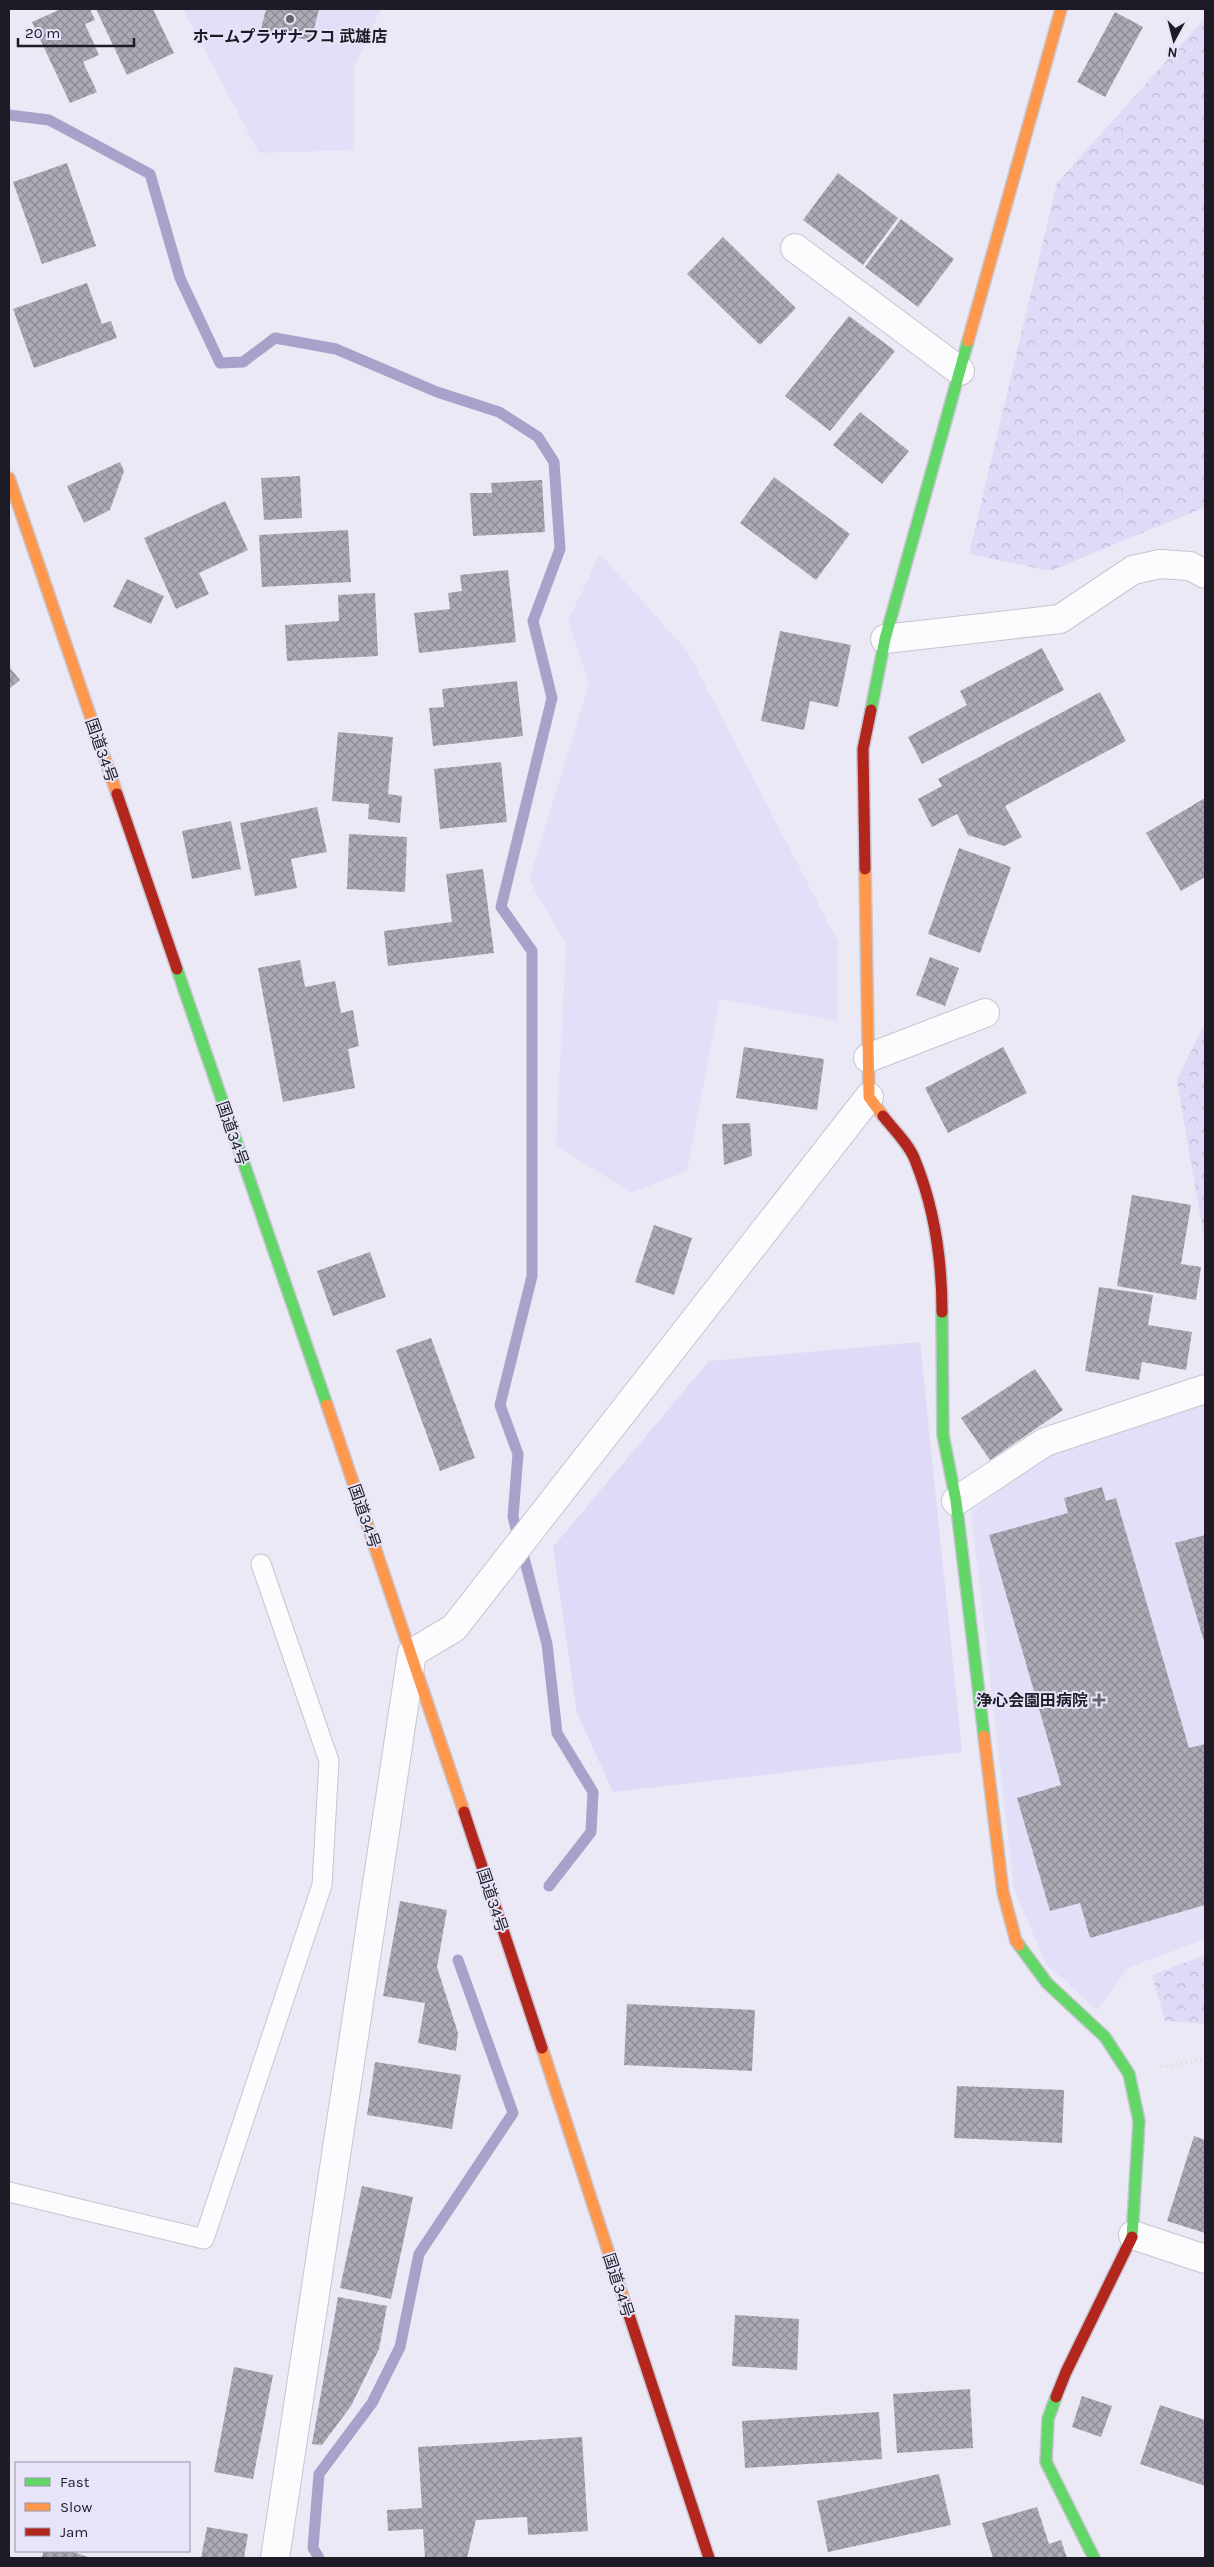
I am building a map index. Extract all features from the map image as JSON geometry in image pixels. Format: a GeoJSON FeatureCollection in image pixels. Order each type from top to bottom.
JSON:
{"type":"FeatureCollection","features":[{"type":"Feature","properties":{"kind":"main road"},"geometry":{"type":"LineString","coordinates":[[1061,9],[885,639],[863,748],[869,1097],[915,1158],[934,1224],[942,1289],[943,1434],[956,1501],[1003,1892],[1016,1941],[1047,1983],[1105,2037],[1129,2074],[1140,2121],[1133,2236],[1066,2372],[1048,2419],[1046,2462],[1094,2558]]}},
{"type":"Feature","properties":{"kind":"main road","name":"国道34号"},"geometry":{"type":"LineString","coordinates":[[9,478],[412,1653],[709,2558]]}},
{"type":"Feature","properties":{"kind":"street"},"geometry":{"type":"LineString","coordinates":[[795,248],[960,371]]}},
{"type":"Feature","properties":{"kind":"street"},"geometry":{"type":"LineString","coordinates":[[885,639],[1060,619],[1133,570],[1160,564],[1190,566],[1205,574]]}},
{"type":"Feature","properties":{"kind":"street"},"geometry":{"type":"LineString","coordinates":[[868,1058],[985,1013]]}},
{"type":"Feature","properties":{"kind":"street"},"geometry":{"type":"LineString","coordinates":[[275,2558],[412,1653],[454,1628],[869,1097]]}},
{"type":"Feature","properties":{"kind":"street"},"geometry":{"type":"LineString","coordinates":[[956,1501],[1045,1442],[1205,1389]]}},
{"type":"Feature","properties":{"kind":"street"},"geometry":{"type":"LineString","coordinates":[[1133,2236],[1205,2259]]}},
{"type":"Feature","properties":{"kind":"lane"},"geometry":{"type":"LineString","coordinates":[[9,2192],[204,2239],[322,1885],[329,1761],[262,1564]]}},
{"type":"Feature","properties":{"kind":"path"},"geometry":{"type":"LineString","coordinates":[[1129,2074],[1205,2059]]}},
{"type":"Feature","properties":{"kind":"shaded area"},"geometry":{"type":"Polygon","coordinates":[[[183,9],[381,9],[354,67],[354,150],[259,153],[183,9]]]}},
{"type":"Feature","properties":{"kind":"shaded area"},"geometry":{"type":"Polygon","coordinates":[[[600,554],[688,652],[838,942],[837,1021],[720,999],[687,1171],[631,1193],[556,1145],[566,945],[529,880],[589,684],[568,621],[600,554]]]}},
{"type":"Feature","properties":{"kind":"shaded area","name":"浄心会園田病院"},"geometry":{"type":"Polygon","coordinates":[[[1205,1405],[1205,1939],[1128,1968],[1097,2010],[1046,1964],[1014,1889],[971,1511],[1060,1448],[1205,1405]]]}},
{"type":"Feature","properties":{"kind":"green space"},"geometry":{"type":"Polygon","coordinates":[[[1205,18],[1205,507],[1050,571],[969,554],[1057,183],[1205,18]]]}},
{"type":"Feature","properties":{"kind":"green space"},"geometry":{"type":"Polygon","coordinates":[[[1205,1023],[1205,1244],[1177,1080],[1205,1023]]]}},
{"type":"Feature","properties":{"kind":"green space"},"geometry":{"type":"Polygon","coordinates":[[[920,1342],[962,1752],[613,1792],[577,1713],[553,1547],[709,1361],[920,1342]]]}},
{"type":"Feature","properties":{"kind":"green space"},"geometry":{"type":"Polygon","coordinates":[[[1205,1955],[1205,2024],[1165,2021],[1152,1975],[1205,1955]]]}},
{"type":"Feature","properties":{"kind":"building"},"geometry":{"type":"Polygon","coordinates":[[[61,9],[90,9],[95,20],[85,24],[99,55],[83,62],[97,92],[70,103],[32,22],[61,9]]]}},
{"type":"Feature","properties":{"kind":"building"},"geometry":{"type":"Polygon","coordinates":[[[96,9],[153,9],[174,53],[127,75],[96,9]]]}},
{"type":"Feature","properties":{"kind":"building","name":"ホームプラザナフコ 武雄店"},"geometry":{"type":"Polygon","coordinates":[[[266,9],[319,9],[311,41],[261,29],[266,9]]]}},
{"type":"Feature","properties":{"kind":"building"},"geometry":{"type":"Polygon","coordinates":[[[1115,12],[1143,27],[1105,97],[1077,82],[1115,12]]]}},
{"type":"Feature","properties":{"kind":"building"},"geometry":{"type":"Polygon","coordinates":[[[67,163],[96,246],[42,264],[13,182],[67,163]]]}},
{"type":"Feature","properties":{"kind":"building"},"geometry":{"type":"Polygon","coordinates":[[[838,173],[898,218],[863,265],[803,220],[838,173]]]}},
{"type":"Feature","properties":{"kind":"building"},"geometry":{"type":"Polygon","coordinates":[[[901,219],[954,259],[918,307],[865,267],[901,219]]]}},
{"type":"Feature","properties":{"kind":"building"},"geometry":{"type":"Polygon","coordinates":[[[723,237],[796,308],[760,345],[687,274],[723,237]]]}},
{"type":"Feature","properties":{"kind":"building"},"geometry":{"type":"Polygon","coordinates":[[[87,283],[102,324],[111,321],[117,338],[34,368],[13,309],[87,283]]]}},
{"type":"Feature","properties":{"kind":"building"},"geometry":{"type":"Polygon","coordinates":[[[849,316],[895,351],[830,431],[785,396],[849,316]]]}},
{"type":"Feature","properties":{"kind":"building"},"geometry":{"type":"Polygon","coordinates":[[[860,412],[909,451],[882,484],[833,445],[860,412]]]}},
{"type":"Feature","properties":{"kind":"building"},"geometry":{"type":"Polygon","coordinates":[[[120,462],[124,471],[110,510],[84,523],[67,486],[120,462]]]}},
{"type":"Feature","properties":{"kind":"building"},"geometry":{"type":"Polygon","coordinates":[[[300,476],[302,518],[264,520],[261,478],[300,476]]]}},
{"type":"Feature","properties":{"kind":"building"},"geometry":{"type":"Polygon","coordinates":[[[774,477],[850,534],[816,580],[740,523],[774,477]]]}},
{"type":"Feature","properties":{"kind":"building"},"geometry":{"type":"Polygon","coordinates":[[[542,480],[545,532],[473,536],[470,493],[492,493],[491,483],[542,480]]]}},
{"type":"Feature","properties":{"kind":"building"},"geometry":{"type":"Polygon","coordinates":[[[225,501],[248,550],[199,573],[209,594],[176,609],[144,538],[225,501]]]}},
{"type":"Feature","properties":{"kind":"building"},"geometry":{"type":"Polygon","coordinates":[[[348,530],[351,582],[262,587],[259,535],[348,530]]]}},
{"type":"Feature","properties":{"kind":"building"},"geometry":{"type":"Polygon","coordinates":[[[508,570],[516,642],[419,653],[414,613],[450,609],[448,593],[462,591],[460,575],[508,570]]]}},
{"type":"Feature","properties":{"kind":"building"},"geometry":{"type":"Polygon","coordinates":[[[127,579],[164,596],[151,624],[113,607],[127,579]]]}},
{"type":"Feature","properties":{"kind":"building"},"geometry":{"type":"Polygon","coordinates":[[[375,593],[378,656],[287,661],[285,625],[339,621],[338,595],[375,593]]]}},
{"type":"Feature","properties":{"kind":"building"},"geometry":{"type":"Polygon","coordinates":[[[780,631],[851,645],[838,707],[810,701],[804,730],[761,721],[780,631]]]}},
{"type":"Feature","properties":{"kind":"building"},"geometry":{"type":"Polygon","coordinates":[[[1042,648],[1064,690],[922,764],[908,737],[967,705],[960,691],[1042,648]]]}},
{"type":"Feature","properties":{"kind":"building"},"geometry":{"type":"Polygon","coordinates":[[[9,667],[20,680],[9,689],[9,667]]]}},
{"type":"Feature","properties":{"kind":"building"},"geometry":{"type":"Polygon","coordinates":[[[517,681],[523,736],[433,746],[429,708],[444,707],[442,689],[517,681]]]}},
{"type":"Feature","properties":{"kind":"building"},"geometry":{"type":"Polygon","coordinates":[[[1100,692],[1126,741],[1005,806],[1022,837],[1004,846],[968,835],[957,814],[932,827],[918,799],[942,786],[938,779],[1100,692]]]}},
{"type":"Feature","properties":{"kind":"building"},"geometry":{"type":"Polygon","coordinates":[[[338,732],[393,737],[388,794],[402,796],[400,823],[368,819],[369,804],[332,801],[338,732]]]}},
{"type":"Feature","properties":{"kind":"building"},"geometry":{"type":"Polygon","coordinates":[[[501,762],[507,822],[440,829],[434,769],[501,762]]]}},
{"type":"Feature","properties":{"kind":"building"},"geometry":{"type":"Polygon","coordinates":[[[1205,798],[1205,877],[1181,891],[1146,833],[1205,798]]]}},
{"type":"Feature","properties":{"kind":"building"},"geometry":{"type":"Polygon","coordinates":[[[317,807],[327,852],[291,859],[297,888],[255,896],[240,823],[317,807]]]}},
{"type":"Feature","properties":{"kind":"building"},"geometry":{"type":"Polygon","coordinates":[[[231,821],[241,869],[192,879],[182,831],[231,821]]]}},
{"type":"Feature","properties":{"kind":"building"},"geometry":{"type":"Polygon","coordinates":[[[349,834],[407,837],[405,892],[347,889],[349,834]]]}},
{"type":"Feature","properties":{"kind":"building"},"geometry":{"type":"Polygon","coordinates":[[[959,848],[1011,867],[980,953],[928,934],[959,848]]]}},
{"type":"Feature","properties":{"kind":"building"},"geometry":{"type":"Polygon","coordinates":[[[483,869],[494,953],[388,966],[384,931],[452,922],[446,874],[483,869]]]}},
{"type":"Feature","properties":{"kind":"building"},"geometry":{"type":"Polygon","coordinates":[[[930,957],[959,968],[945,1006],[916,995],[930,957]]]}},
{"type":"Feature","properties":{"kind":"building"},"geometry":{"type":"Polygon","coordinates":[[[300,960],[305,987],[335,981],[341,1013],[353,1010],[359,1046],[348,1049],[355,1088],[283,1102],[258,968],[300,960]]]}},
{"type":"Feature","properties":{"kind":"building"},"geometry":{"type":"Polygon","coordinates":[[[744,1047],[824,1059],[817,1110],[736,1098],[744,1047]]]}},
{"type":"Feature","properties":{"kind":"building"},"geometry":{"type":"Polygon","coordinates":[[[1003,1047],[1027,1093],[948,1133],[925,1088],[1003,1047]]]}},
{"type":"Feature","properties":{"kind":"building"},"geometry":{"type":"Polygon","coordinates":[[[750,1123],[752,1156],[724,1165],[722,1124],[750,1123]]]}},
{"type":"Feature","properties":{"kind":"building"},"geometry":{"type":"Polygon","coordinates":[[[1132,1195],[1191,1205],[1181,1264],[1201,1267],[1196,1300],[1117,1286],[1132,1195]]]}},
{"type":"Feature","properties":{"kind":"building"},"geometry":{"type":"Polygon","coordinates":[[[654,1225],[692,1238],[674,1295],[635,1282],[654,1225]]]}},
{"type":"Feature","properties":{"kind":"building"},"geometry":{"type":"Polygon","coordinates":[[[370,1252],[386,1297],[333,1316],[317,1271],[370,1252]]]}},
{"type":"Feature","properties":{"kind":"building"},"geometry":{"type":"Polygon","coordinates":[[[1099,1287],[1153,1295],[1148,1325],[1192,1332],[1186,1370],[1142,1362],[1139,1380],[1085,1371],[1099,1287]]]}},
{"type":"Feature","properties":{"kind":"building"},"geometry":{"type":"Polygon","coordinates":[[[431,1338],[475,1458],[440,1471],[396,1350],[431,1338]]]}},
{"type":"Feature","properties":{"kind":"building"},"geometry":{"type":"Polygon","coordinates":[[[1035,1369],[1063,1410],[990,1460],[961,1418],[1035,1369]]]}},
{"type":"Feature","properties":{"kind":"building"},"geometry":{"type":"Polygon","coordinates":[[[1102,1487],[1106,1501],[1116,1498],[1189,1748],[1205,1744],[1205,1905],[1090,1938],[1080,1903],[1050,1911],[1017,1798],[1061,1785],[989,1535],[1068,1513],[1064,1498],[1102,1487]]]}},
{"type":"Feature","properties":{"kind":"building"},"geometry":{"type":"Polygon","coordinates":[[[1205,1535],[1205,1645],[1175,1543],[1205,1535]]]}},
{"type":"Feature","properties":{"kind":"building"},"geometry":{"type":"Polygon","coordinates":[[[400,1901],[447,1910],[437,1967],[458,2033],[456,2051],[418,2043],[425,2003],[383,1996],[400,1901]]]}},
{"type":"Feature","properties":{"kind":"building"},"geometry":{"type":"Polygon","coordinates":[[[627,2004],[755,2010],[752,2071],[624,2065],[627,2004]]]}},
{"type":"Feature","properties":{"kind":"building"},"geometry":{"type":"Polygon","coordinates":[[[375,2062],[461,2075],[452,2129],[367,2115],[375,2062]]]}},
{"type":"Feature","properties":{"kind":"building"},"geometry":{"type":"Polygon","coordinates":[[[957,2086],[1064,2090],[1062,2143],[954,2138],[957,2086]]]}},
{"type":"Feature","properties":{"kind":"building"},"geometry":{"type":"Polygon","coordinates":[[[1194,2136],[1205,2140],[1205,2233],[1167,2221],[1194,2136]]]}},
{"type":"Feature","properties":{"kind":"building"},"geometry":{"type":"Polygon","coordinates":[[[362,2186],[413,2197],[391,2299],[340,2288],[362,2186]]]}},
{"type":"Feature","properties":{"kind":"building"},"geometry":{"type":"Polygon","coordinates":[[[338,2297],[387,2306],[379,2349],[351,2406],[322,2445],[312,2444],[338,2297]]]}},
{"type":"Feature","properties":{"kind":"building"},"geometry":{"type":"Polygon","coordinates":[[[735,2315],[799,2319],[797,2370],[732,2366],[735,2315]]]}},
{"type":"Feature","properties":{"kind":"building"},"geometry":{"type":"Polygon","coordinates":[[[234,2367],[273,2375],[253,2479],[214,2472],[234,2367]]]}},
{"type":"Feature","properties":{"kind":"building"},"geometry":{"type":"Polygon","coordinates":[[[970,2389],[973,2448],[897,2453],[893,2394],[970,2389]]]}},
{"type":"Feature","properties":{"kind":"building"},"geometry":{"type":"Polygon","coordinates":[[[1082,2396],[1112,2406],[1101,2437],[1072,2427],[1082,2396]]]}},
{"type":"Feature","properties":{"kind":"building"},"geometry":{"type":"Polygon","coordinates":[[[1160,2405],[1205,2420],[1205,2486],[1140,2464],[1160,2405]]]}},
{"type":"Feature","properties":{"kind":"building"},"geometry":{"type":"Polygon","coordinates":[[[879,2412],[882,2459],[745,2468],[742,2421],[879,2412]]]}},
{"type":"Feature","properties":{"kind":"building"},"geometry":{"type":"Polygon","coordinates":[[[582,2437],[588,2531],[528,2535],[527,2517],[476,2520],[467,2558],[425,2558],[423,2529],[388,2531],[387,2510],[422,2508],[418,2447],[582,2437]]]}},
{"type":"Feature","properties":{"kind":"building"},"geometry":{"type":"Polygon","coordinates":[[[939,2474],[951,2525],[828,2552],[817,2501],[939,2474]]]}},
{"type":"Feature","properties":{"kind":"building"},"geometry":{"type":"Polygon","coordinates":[[[1037,2507],[1049,2544],[1061,2540],[1067,2558],[993,2558],[982,2523],[1037,2507]]]}},
{"type":"Feature","properties":{"kind":"building"},"geometry":{"type":"Polygon","coordinates":[[[207,2527],[248,2534],[244,2558],[201,2558],[207,2527]]]}},
{"type":"Feature","properties":{"kind":"building"},"geometry":{"type":"Polygon","coordinates":[[[44,2552],[73,2552],[91,2558],[41,2558],[44,2552]]]}},
{"type":"Feature","properties":{"kind":"waterway"},"geometry":{"type":"LineString","coordinates":[[9,115],[49,120],[150,174],[180,278],[220,363],[243,362],[275,338],[336,349],[437,392],[499,412],[538,437],[554,462],[560,549],[533,621],[552,698],[501,907],[532,951],[532,1276],[500,1405],[518,1454],[513,1517],[547,1644],[557,1733],[593,1792],[591,1832],[549,1886]]}},
{"type":"Feature","properties":{"kind":"waterway"},"geometry":{"type":"LineString","coordinates":[[319,2558],[313,2548],[319,2474],[372,2403],[400,2347],[419,2254],[513,2113],[458,1960]]}},
{"type":"Feature","properties":{"kind":"traffic: fast"},"geometry":{"type":"LineString","coordinates":[[871,710],[885,639],[968,341]]}},
{"type":"Feature","properties":{"kind":"traffic: fast"},"geometry":{"type":"LineString","coordinates":[[177,969],[327,1405]]}},
{"type":"Feature","properties":{"kind":"traffic: fast"},"geometry":{"type":"LineString","coordinates":[[942,1312],[943,1435],[956,1501],[984,1736]]}},
{"type":"Feature","properties":{"kind":"traffic: fast"},"geometry":{"type":"LineString","coordinates":[[1019,1945],[1047,1983],[1105,2037],[1129,2074],[1139,2121],[1132,2237]]}},
{"type":"Feature","properties":{"kind":"traffic: fast"},"geometry":{"type":"LineString","coordinates":[[1056,2397],[1048,2419],[1046,2462],[1094,2558]]}},
{"type":"Feature","properties":{"kind":"traffic: slow"},"geometry":{"type":"LineString","coordinates":[[968,341],[1061,9]]}},
{"type":"Feature","properties":{"kind":"traffic: slow"},"geometry":{"type":"LineString","coordinates":[[9,478],[117,794]]}},
{"type":"Feature","properties":{"kind":"traffic: slow"},"geometry":{"type":"LineString","coordinates":[[865,869],[869,1097],[883,1116]]}},
{"type":"Feature","properties":{"kind":"traffic: slow"},"geometry":{"type":"LineString","coordinates":[[327,1405],[464,1812]]}},
{"type":"Feature","properties":{"kind":"traffic: slow"},"geometry":{"type":"LineString","coordinates":[[984,1736],[1003,1892],[1016,1941],[1019,1945]]}},
{"type":"Feature","properties":{"kind":"traffic: slow"},"geometry":{"type":"LineString","coordinates":[[542,2048],[625,2303]]}},
{"type":"Feature","properties":{"kind":"traffic: jam"},"geometry":{"type":"LineString","coordinates":[[865,869],[863,749],[871,710]]}},
{"type":"Feature","properties":{"kind":"traffic: jam"},"geometry":{"type":"LineString","coordinates":[[117,794],[177,969]]}},
{"type":"Feature","properties":{"kind":"traffic: jam"},"geometry":{"type":"LineString","coordinates":[[883,1116],[905,1142],[922,1178],[936,1234],[942,1312]]}},
{"type":"Feature","properties":{"kind":"traffic: jam"},"geometry":{"type":"LineString","coordinates":[[464,1812],[542,2048]]}},
{"type":"Feature","properties":{"kind":"traffic: jam"},"geometry":{"type":"LineString","coordinates":[[1056,2397],[1066,2372],[1132,2237]]}},
{"type":"Feature","properties":{"kind":"traffic: jam"},"geometry":{"type":"LineString","coordinates":[[625,2303],[709,2558]]}},
{"type":"Feature","properties":{"kind":"place","name":"ホームプラザナフコ 武雄店"},"geometry":{"type":"Point","coordinates":[290,19]}},
{"type":"Feature","properties":{"kind":"place","name":"浄心会園田病院"},"geometry":{"type":"Point","coordinates":[1099,1700]}}]}
